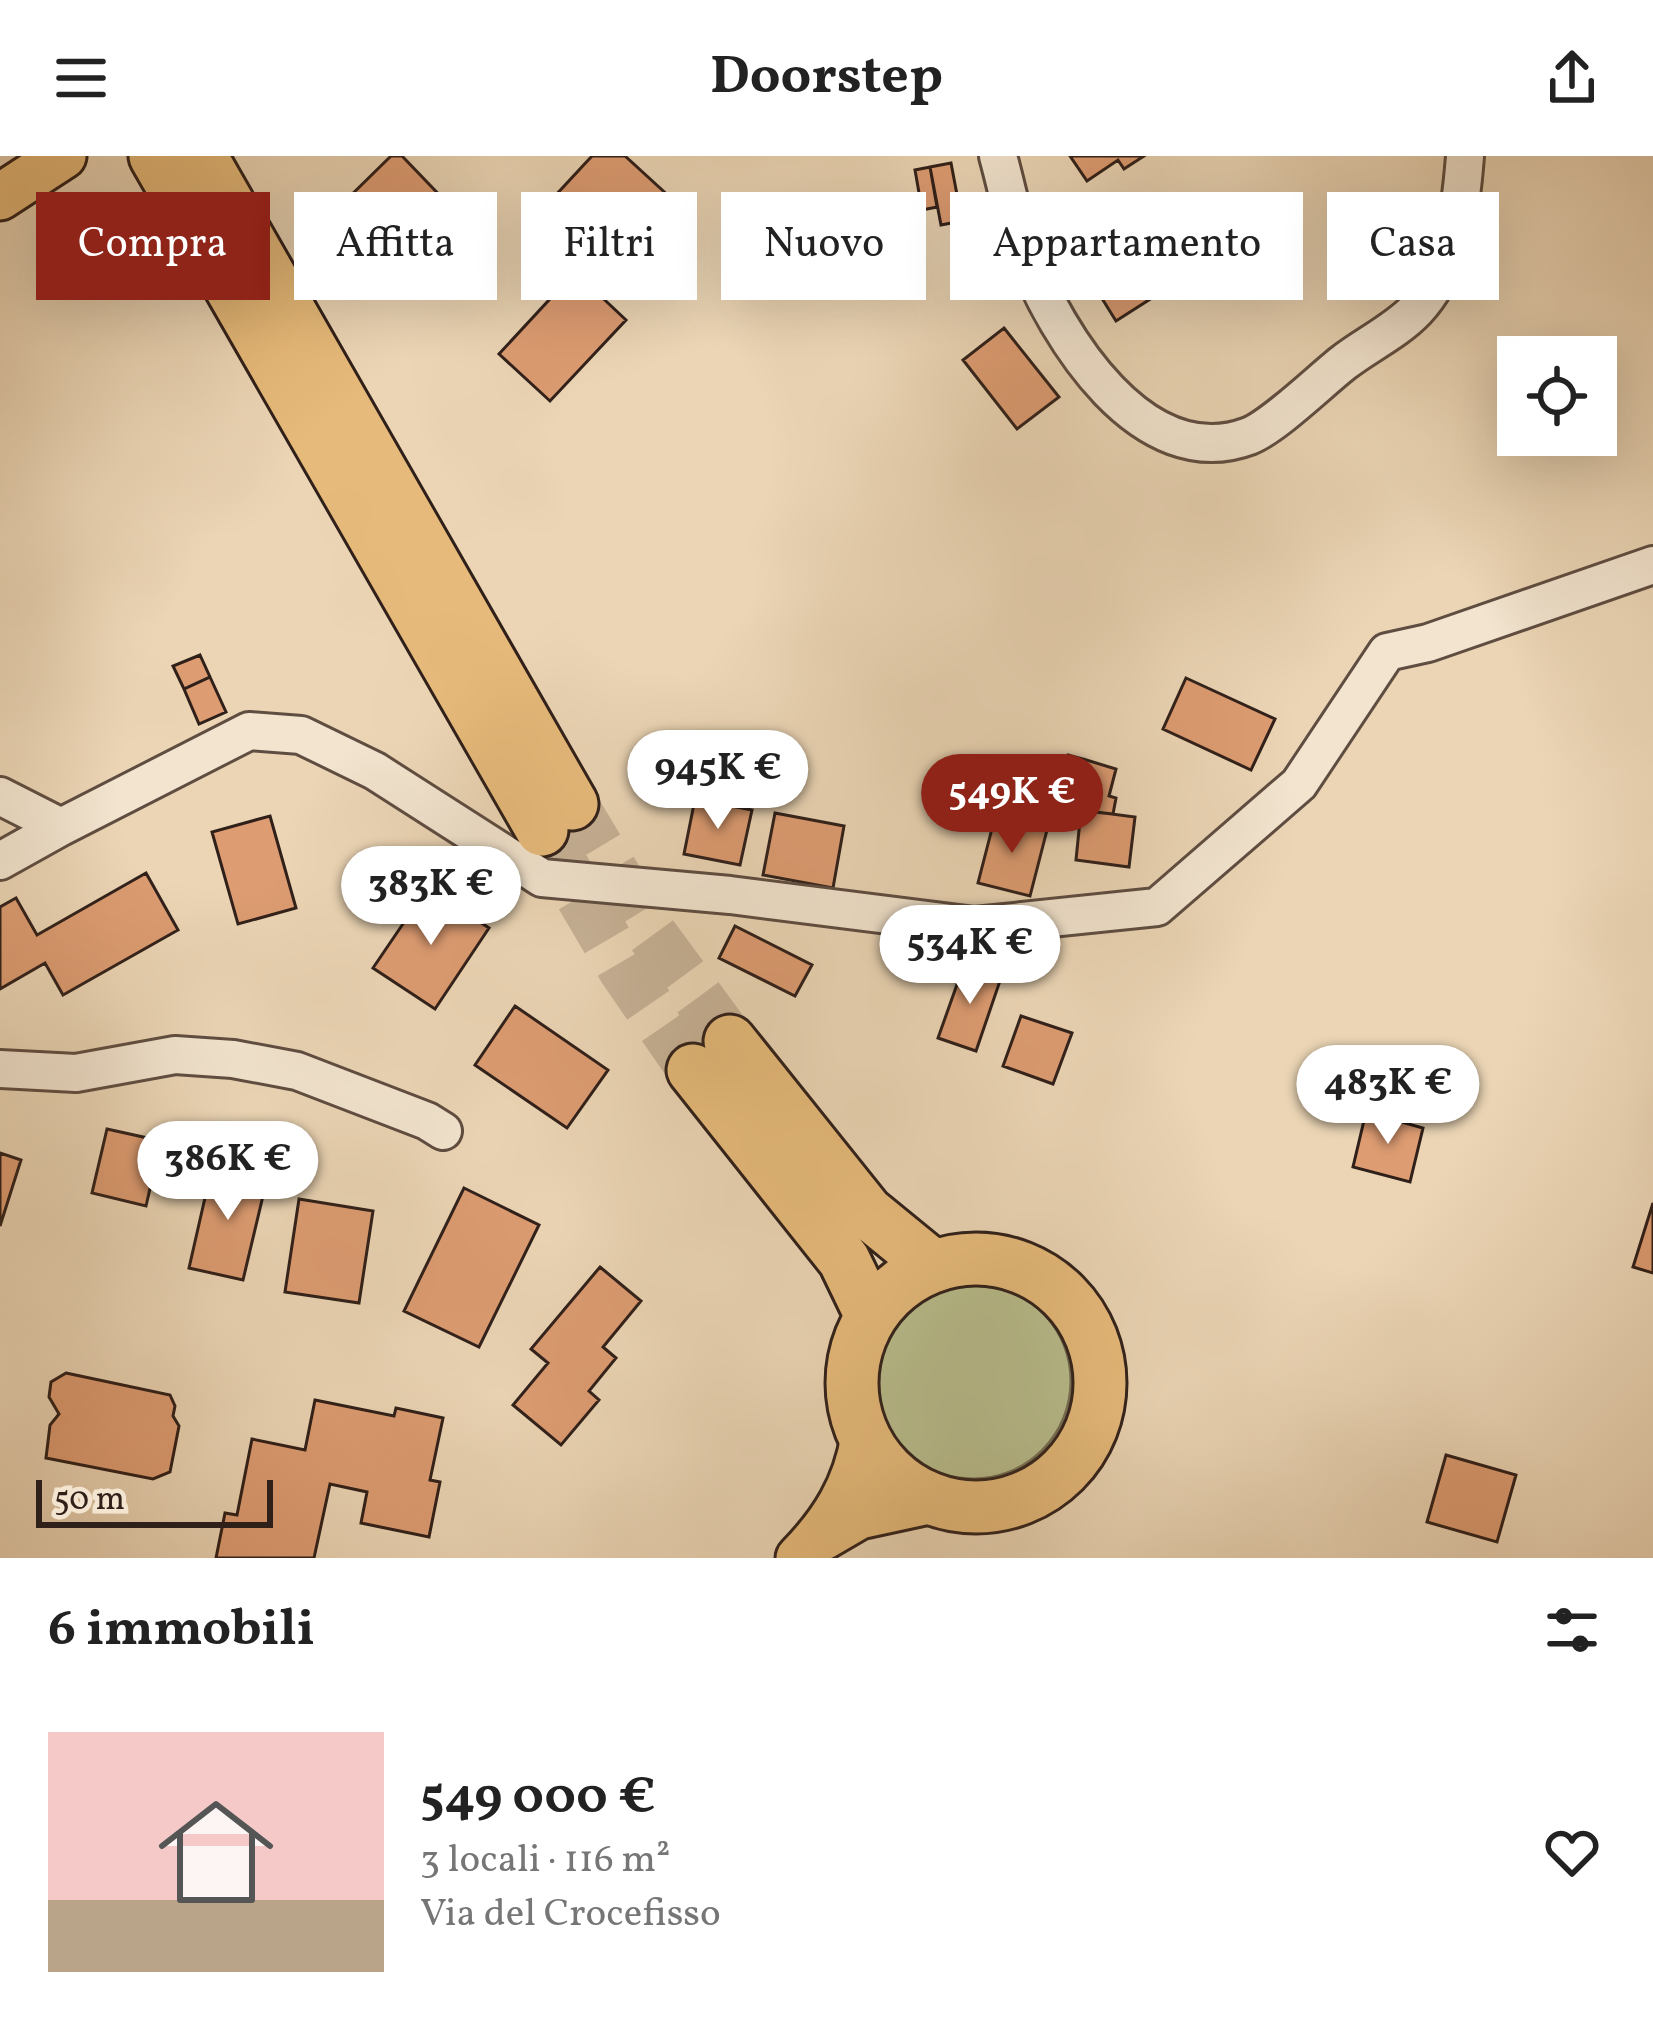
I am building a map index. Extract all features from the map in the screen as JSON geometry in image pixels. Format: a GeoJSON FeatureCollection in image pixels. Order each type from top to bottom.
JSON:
{"type":"FeatureCollection","features":[{"type":"Feature","properties":{"kind":"highway"},"geometry":{"type":"LineString","coordinates":[[155,156],[557,817],[201,156]]}},
{"type":"Feature","properties":{"kind":"highway"},"geometry":{"type":"LineString","coordinates":[[871,1316],[844,1260],[711,1055],[867,1212],[933,1266]]}},
{"type":"Feature","properties":{"kind":"highway"},"geometry":{"type":"LineString","coordinates":[[969,1258],[1006,1262],[1040,1275],[1069,1299],[1089,1329],[1100,1364],[1100,1401],[1089,1436],[1069,1467],[1040,1490],[1006,1504],[969,1508],[933,1500],[892,1475],[864,1437],[854,1408],[851,1376],[857,1345],[871,1316],[898,1286],[933,1266],[969,1258]]}},
{"type":"Feature","properties":{"kind":"main road"},"geometry":{"type":"LineString","coordinates":[[0,197],[63,156]]}},
{"type":"Feature","properties":{"kind":"main road"},"geometry":{"type":"LineString","coordinates":[[807,1550],[845,1500],[858,1471],[864,1437]]}},
{"type":"Feature","properties":{"kind":"main road"},"geometry":{"type":"LineString","coordinates":[[807,1550],[859,1516],[933,1500]]}},
{"type":"Feature","properties":{"kind":"street"},"geometry":{"type":"LineString","coordinates":[[998,156],[1024,253],[1064,333],[1117,402],[1172,437],[1218,444],[1253,435],[1414,312],[1447,259],[1461,205],[1465,156]]}},
{"type":"Feature","properties":{"kind":"street"},"geometry":{"type":"LineString","coordinates":[[0,861],[249,731],[301,735],[375,771],[542,878],[975,926],[1157,907],[1299,784],[1387,652],[1429,643],[1653,565]]}},
{"type":"Feature","properties":{"kind":"street"},"geometry":{"type":"LineString","coordinates":[[0,796],[62,827]]}},
{"type":"Feature","properties":{"kind":"street"},"geometry":{"type":"LineString","coordinates":[[0,1069],[76,1073],[175,1055],[232,1059],[297,1071],[443,1131]]}},
{"type":"Feature","properties":{"kind":"green space"},"geometry":{"type":"Polygon","coordinates":[[[973,1283],[1011,1290],[1043,1311],[1064,1343],[1071,1381],[1064,1419],[1043,1451],[1011,1472],[973,1479],[935,1472],[903,1451],[882,1419],[875,1381],[882,1343],[903,1311],[935,1290],[973,1283]]]}},
{"type":"Feature","properties":{"kind":"building"},"geometry":{"type":"Polygon","coordinates":[[[391,156],[402,156],[437,192],[354,192],[391,156]]]}},
{"type":"Feature","properties":{"kind":"building"},"geometry":{"type":"Polygon","coordinates":[[[592,156],[625,156],[664,192],[559,192],[592,156]]]}},
{"type":"Feature","properties":{"kind":"building"},"geometry":{"type":"Polygon","coordinates":[[[1070,156],[1144,156],[1124,169],[1118,160],[1087,181],[1070,156]]]}},
{"type":"Feature","properties":{"kind":"building"},"geometry":{"type":"Polygon","coordinates":[[[951,163],[956,192],[950,192],[950,223],[941,225],[930,167],[951,163]]]}},
{"type":"Feature","properties":{"kind":"building"},"geometry":{"type":"Polygon","coordinates":[[[930,167],[937,207],[926,209],[926,192],[919,192],[915,170],[930,167]]]}},
{"type":"Feature","properties":{"kind":"building"},"geometry":{"type":"Polygon","coordinates":[[[549,300],[605,300],[626,320],[550,401],[499,354],[549,300]]]}},
{"type":"Feature","properties":{"kind":"building"},"geometry":{"type":"Polygon","coordinates":[[[1103,300],[1149,300],[1116,321],[1103,300]]]}},
{"type":"Feature","properties":{"kind":"building"},"geometry":{"type":"Polygon","coordinates":[[[1004,328],[1059,397],[1017,429],[963,360],[1004,328]]]}},
{"type":"Feature","properties":{"kind":"building"},"geometry":{"type":"Polygon","coordinates":[[[200,655],[210,677],[184,689],[173,666],[200,655]]]}},
{"type":"Feature","properties":{"kind":"building"},"geometry":{"type":"Polygon","coordinates":[[[210,677],[226,712],[199,724],[184,689],[210,677]]]}},
{"type":"Feature","properties":{"kind":"building"},"geometry":{"type":"Polygon","coordinates":[[[1186,678],[1275,719],[1251,770],[1163,729],[1186,678]]]}},
{"type":"Feature","properties":{"kind":"building"},"geometry":{"type":"Polygon","coordinates":[[[1068,755],[1083,759],[1075,784],[1061,780],[1068,755]]]}},
{"type":"Feature","properties":{"kind":"building"},"geometry":{"type":"Polygon","coordinates":[[[1083,759],[1116,769],[1109,796],[1116,798],[1113,814],[1068,809],[1083,759]]]}},
{"type":"Feature","properties":{"kind":"building"},"geometry":{"type":"Polygon","coordinates":[[[695,799],[752,810],[740,865],[684,854],[695,799]]]}},
{"type":"Feature","properties":{"kind":"building"},"geometry":{"type":"Polygon","coordinates":[[[1081,810],[1135,817],[1129,867],[1076,860],[1081,810]]]}},
{"type":"Feature","properties":{"kind":"building"},"geometry":{"type":"Polygon","coordinates":[[[775,813],[844,826],[833,888],[763,875],[775,813]]]}},
{"type":"Feature","properties":{"kind":"building"},"geometry":{"type":"Polygon","coordinates":[[[270,816],[296,908],[238,924],[212,832],[270,816]]]}},
{"type":"Feature","properties":{"kind":"building"},"geometry":{"type":"Polygon","coordinates":[[[995,817],[1047,830],[1030,896],[978,883],[995,817]]]}},
{"type":"Feature","properties":{"kind":"building"},"geometry":{"type":"Polygon","coordinates":[[[146,873],[178,930],[63,995],[45,963],[0,989],[0,907],[16,898],[37,935],[146,873]]]}},
{"type":"Feature","properties":{"kind":"building"},"geometry":{"type":"Polygon","coordinates":[[[428,887],[489,928],[435,1009],[373,968],[428,887]]]}},
{"type":"Feature","properties":{"kind":"building"},"geometry":{"type":"Polygon","coordinates":[[[735,926],[812,965],[795,996],[719,958],[735,926]]]}},
{"type":"Feature","properties":{"kind":"building"},"geometry":{"type":"Polygon","coordinates":[[[965,962],[1002,975],[976,1051],[938,1038],[965,962]]]}},
{"type":"Feature","properties":{"kind":"building"},"geometry":{"type":"Polygon","coordinates":[[[515,1006],[608,1070],[567,1128],[475,1065],[515,1006]]]}},
{"type":"Feature","properties":{"kind":"building"},"geometry":{"type":"Polygon","coordinates":[[[1021,1016],[1072,1033],[1053,1084],[1003,1066],[1021,1016]]]}},
{"type":"Feature","properties":{"kind":"building"},"geometry":{"type":"Polygon","coordinates":[[[1366,1112],[1423,1128],[1410,1182],[1353,1167],[1366,1112]]]}},
{"type":"Feature","properties":{"kind":"building"},"geometry":{"type":"Polygon","coordinates":[[[107,1129],[161,1141],[146,1206],[92,1193],[107,1129]]]}},
{"type":"Feature","properties":{"kind":"building"},"geometry":{"type":"Polygon","coordinates":[[[0,1153],[21,1160],[0,1226],[0,1153]]]}},
{"type":"Feature","properties":{"kind":"building"},"geometry":{"type":"Polygon","coordinates":[[[212,1167],[267,1179],[243,1280],[189,1268],[212,1167]]]}},
{"type":"Feature","properties":{"kind":"building"},"geometry":{"type":"Polygon","coordinates":[[[464,1188],[539,1225],[479,1347],[404,1311],[464,1188]]]}},
{"type":"Feature","properties":{"kind":"building"},"geometry":{"type":"Polygon","coordinates":[[[299,1199],[373,1211],[359,1303],[285,1292],[299,1199]]]}},
{"type":"Feature","properties":{"kind":"building"},"geometry":{"type":"Polygon","coordinates":[[[1653,1203],[1653,1273],[1633,1267],[1653,1203]]]}},
{"type":"Feature","properties":{"kind":"building"},"geometry":{"type":"Polygon","coordinates":[[[600,1267],[641,1301],[603,1347],[616,1358],[589,1391],[599,1400],[561,1445],[513,1405],[548,1363],[531,1349],[600,1267]]]}},
{"type":"Feature","properties":{"kind":"building"},"geometry":{"type":"Polygon","coordinates":[[[66,1373],[170,1395],[179,1426],[170,1472],[153,1479],[46,1458],[50,1425],[59,1414],[49,1397],[51,1382],[66,1373]]]}},
{"type":"Feature","properties":{"kind":"building"},"geometry":{"type":"Polygon","coordinates":[[[315,1400],[394,1416],[396,1408],[443,1418],[430,1480],[440,1482],[429,1537],[361,1523],[367,1492],[330,1484],[314,1558],[216,1558],[225,1513],[237,1515],[252,1439],[305,1450],[315,1400]]]}},
{"type":"Feature","properties":{"kind":"building"},"geometry":{"type":"Polygon","coordinates":[[[1446,1455],[1516,1475],[1497,1542],[1427,1522],[1446,1455]]]}},
{"type":"Feature","properties":{"kind":"tunnel"},"geometry":{"type":"LineString","coordinates":[[572,804],[645,925],[730,1041]]}},
{"type":"Feature","properties":{"kind":"tunnel"},"geometry":{"type":"LineString","coordinates":[[542,830],[624,970],[693,1070]]}}]}
